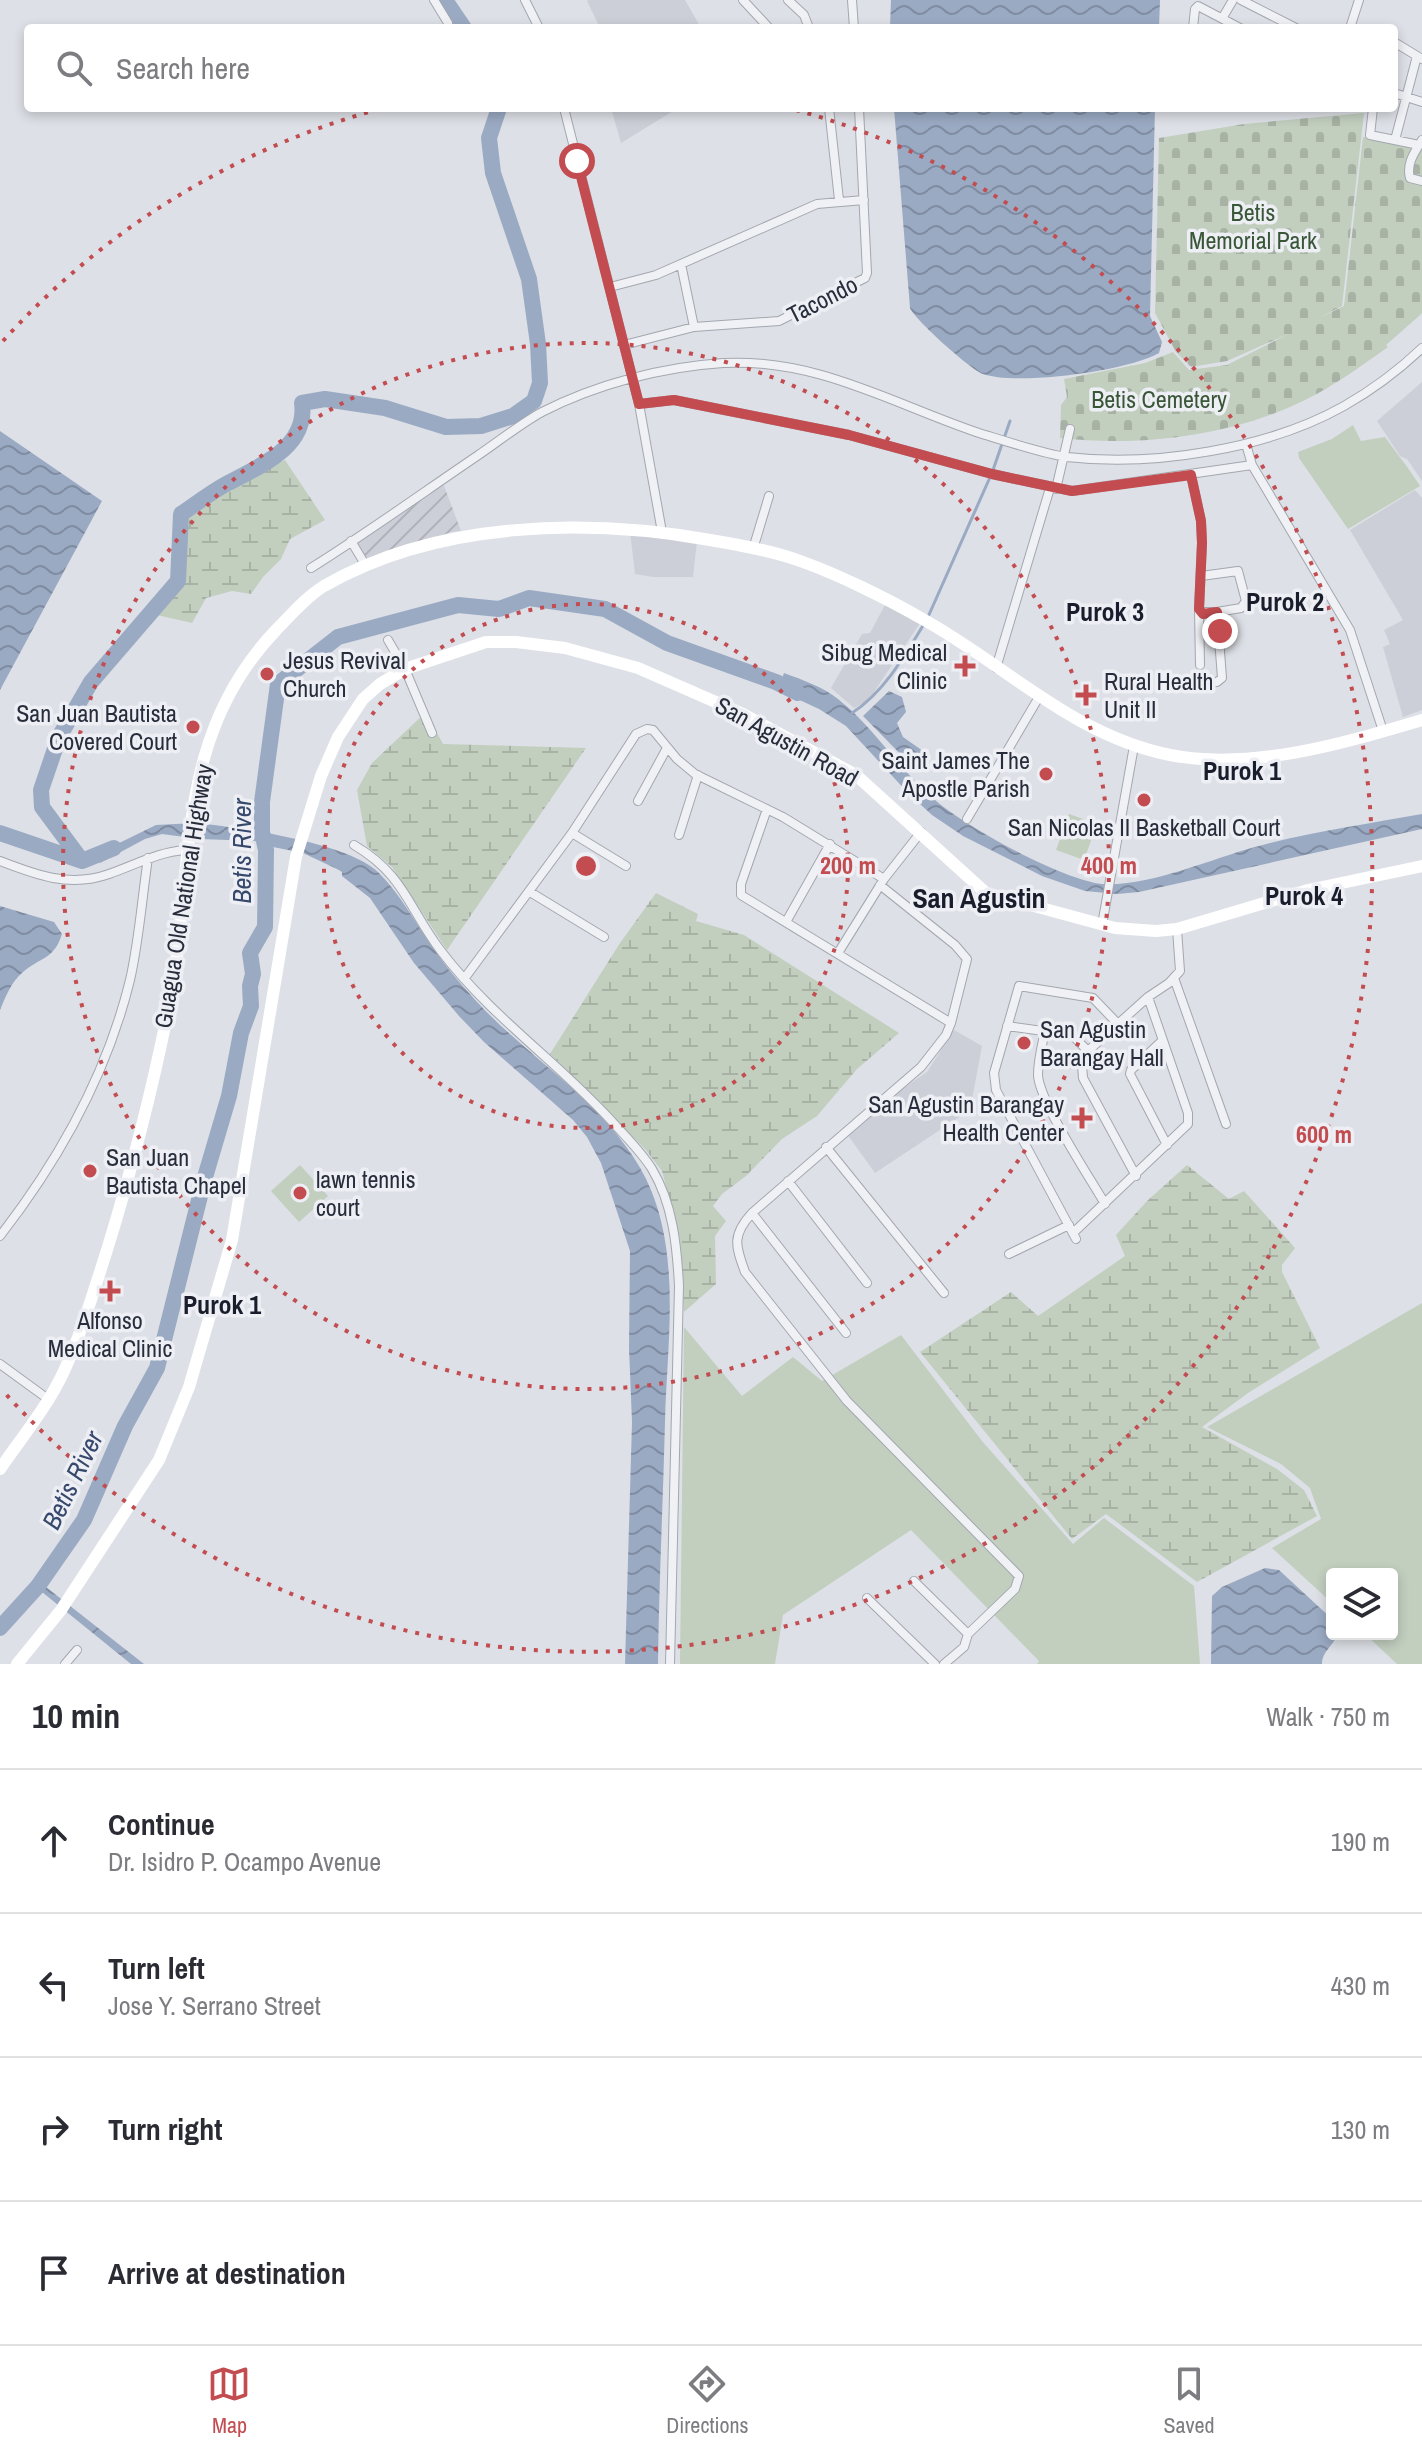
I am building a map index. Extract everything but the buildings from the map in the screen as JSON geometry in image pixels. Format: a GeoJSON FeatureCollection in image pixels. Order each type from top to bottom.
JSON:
{"type":"FeatureCollection","features":[{"type":"Feature","properties":{"kind":"street"},"geometry":{"type":"LineString","coordinates":[[434,0],[448,23]]}},
{"type":"Feature","properties":{"kind":"street"},"geometry":{"type":"LineString","coordinates":[[525,0],[537,24]]}},
{"type":"Feature","properties":{"kind":"street"},"geometry":{"type":"LineString","coordinates":[[743,0],[765,24]]}},
{"type":"Feature","properties":{"kind":"street"},"geometry":{"type":"LineString","coordinates":[[788,0],[804,15],[807,24]]}},
{"type":"Feature","properties":{"kind":"street"},"geometry":{"type":"LineString","coordinates":[[852,0],[854,24]]}},
{"type":"Feature","properties":{"kind":"street"},"geometry":{"type":"LineString","coordinates":[[1223,17],[1233,0]]}},
{"type":"Feature","properties":{"kind":"street"},"geometry":{"type":"LineString","coordinates":[[1241,0],[1288,24]]}},
{"type":"Feature","properties":{"kind":"street"},"geometry":{"type":"LineString","coordinates":[[1344,0],[1358,3],[1351,24]]}},
{"type":"Feature","properties":{"kind":"street"},"geometry":{"type":"LineString","coordinates":[[1193,24],[1198,6],[1234,24]]}},
{"type":"Feature","properties":{"kind":"street"},"geometry":{"type":"LineString","coordinates":[[1395,140],[1420,58],[1398,44]]}},
{"type":"Feature","properties":{"kind":"street"},"geometry":{"type":"LineString","coordinates":[[1398,94],[1422,102]]}},
{"type":"Feature","properties":{"kind":"street"},"geometry":{"type":"LineString","coordinates":[[565,112],[639,404],[662,532]]}},
{"type":"Feature","properties":{"kind":"street"},"geometry":{"type":"LineString","coordinates":[[829,112],[839,200]]}},
{"type":"Feature","properties":{"kind":"street"},"geometry":{"type":"LineString","coordinates":[[610,287],[656,275],[817,204],[864,200],[859,112]]}},
{"type":"Feature","properties":{"kind":"street"},"geometry":{"type":"LineString","coordinates":[[1373,112],[1370,135],[1420,143],[1408,172],[1410,178],[1422,181]]}},
{"type":"Feature","properties":{"kind":"street","name":"Tacondo"},"geometry":{"type":"LineString","coordinates":[[624,345],[694,327],[787,318],[865,278],[864,200]]}},
{"type":"Feature","properties":{"kind":"street"},"geometry":{"type":"LineString","coordinates":[[681,264],[694,327]]}},
{"type":"Feature","properties":{"kind":"street"},"geometry":{"type":"LineString","coordinates":[[311,568],[540,413],[590,392],[674,370],[723,363],[792,367],[873,390],[980,433],[1065,457],[1150,458],[1246,444],[1343,407],[1377,385],[1422,348]]}},
{"type":"Feature","properties":{"kind":"street"},"geometry":{"type":"LineString","coordinates":[[639,404],[674,400],[849,435],[1053,489],[1086,491],[1252,465]]}},
{"type":"Feature","properties":{"kind":"street"},"geometry":{"type":"LineString","coordinates":[[996,668],[1065,457],[1070,429]]}},
{"type":"Feature","properties":{"kind":"street"},"geometry":{"type":"LineString","coordinates":[[1246,444],[1252,465],[1350,630],[1383,731]]}},
{"type":"Feature","properties":{"kind":"street"},"geometry":{"type":"LineString","coordinates":[[1191,475],[1201,521],[1200,665]]}},
{"type":"Feature","properties":{"kind":"street"},"geometry":{"type":"LineString","coordinates":[[753,549],[769,496]]}},
{"type":"Feature","properties":{"kind":"street","name":"Guagua Old National Highway"},"geometry":{"type":"LineString","coordinates":[[0,1469],[63,1374],[87,1312],[135,1148],[168,1009],[190,819],[204,755],[214,726],[255,652],[308,597],[366,566],[443,541],[506,532],[595,527],[662,532],[801,561],[919,616],[1039,697],[1134,746],[1200,760],[1237,761],[1422,720]]}},
{"type":"Feature","properties":{"kind":"street"},"geometry":{"type":"LineString","coordinates":[[351,541],[366,566]]}},
{"type":"Feature","properties":{"kind":"street"},"geometry":{"type":"LineString","coordinates":[[1200,612],[1217,612],[1245,605],[1240,573],[1234,571],[1201,576]]}},
{"type":"Feature","properties":{"kind":"street"},"geometry":{"type":"LineString","coordinates":[[1203,683],[1217,682],[1222,678],[1217,612]]}},
{"type":"Feature","properties":{"kind":"street"},"geometry":{"type":"LineString","coordinates":[[388,640],[405,669],[432,733]]}},
{"type":"Feature","properties":{"kind":"street","name":"San Agustin Road"},"geometry":{"type":"LineString","coordinates":[[17,1664],[65,1605],[159,1460],[189,1387],[232,1240],[296,857],[303,832],[321,776],[352,713],[372,691],[405,669],[486,642],[552,646],[638,668],[743,714],[856,775],[986,893],[1102,925],[1137,931],[1177,929],[1308,890],[1422,866]]}},
{"type":"Feature","properties":{"kind":"street"},"geometry":{"type":"LineString","coordinates":[[967,819],[1039,697]]}},
{"type":"Feature","properties":{"kind":"street"},"geometry":{"type":"LineString","coordinates":[[464,979],[572,833],[636,734],[647,729],[653,730],[667,748],[698,775],[830,844],[882,882],[967,959],[946,1035],[921,1067],[752,1213],[739,1227],[737,1249],[745,1272],[847,1401],[1019,1576],[1015,1589],[968,1634],[964,1647],[944,1664]]}},
{"type":"Feature","properties":{"kind":"street"},"geometry":{"type":"LineString","coordinates":[[1102,925],[1134,746]]}},
{"type":"Feature","properties":{"kind":"street"},"geometry":{"type":"LineString","coordinates":[[638,801],[667,748]]}},
{"type":"Feature","properties":{"kind":"street"},"geometry":{"type":"LineString","coordinates":[[679,835],[698,775]]}},
{"type":"Feature","properties":{"kind":"street"},"geometry":{"type":"LineString","coordinates":[[767,809],[740,890],[741,895],[951,1023]]}},
{"type":"Feature","properties":{"kind":"street"},"geometry":{"type":"LineString","coordinates":[[838,953],[882,882],[921,832]]}},
{"type":"Feature","properties":{"kind":"street"},"geometry":{"type":"LineString","coordinates":[[572,833],[626,866]]}},
{"type":"Feature","properties":{"kind":"street"},"geometry":{"type":"LineString","coordinates":[[786,922],[830,844]]}},
{"type":"Feature","properties":{"kind":"street"},"geometry":{"type":"LineString","coordinates":[[354,845],[388,869],[440,950],[464,979],[511,1027],[564,1071],[640,1152],[654,1173],[671,1217],[679,1286],[670,1664]]}},
{"type":"Feature","properties":{"kind":"street"},"geometry":{"type":"LineString","coordinates":[[0,861],[54,880],[77,881],[105,876],[165,851],[186,846]]}},
{"type":"Feature","properties":{"kind":"street"},"geometry":{"type":"LineString","coordinates":[[0,1236],[51,1166],[95,1080],[117,1028],[130,977],[148,858]]}},
{"type":"Feature","properties":{"kind":"street"},"geometry":{"type":"LineString","coordinates":[[530,892],[604,937]]}},
{"type":"Feature","properties":{"kind":"street"},"geometry":{"type":"LineString","coordinates":[[1136,1176],[1083,1078],[1082,1065],[1088,1051],[1180,971],[1177,929]]}},
{"type":"Feature","properties":{"kind":"street"},"geometry":{"type":"LineString","coordinates":[[1174,978],[1226,1124]]}},
{"type":"Feature","properties":{"kind":"street"},"geometry":{"type":"LineString","coordinates":[[1073,1232],[996,1090],[994,1073],[1019,986],[1093,998],[1118,1024]]}},
{"type":"Feature","properties":{"kind":"street"},"geometry":{"type":"LineString","coordinates":[[1009,1254],[1073,1232],[1186,1129],[1189,1120],[1148,997]]}},
{"type":"Feature","properties":{"kind":"street"},"geometry":{"type":"LineString","coordinates":[[1007,1026],[1072,1035],[1088,1051]]}},
{"type":"Feature","properties":{"kind":"street"},"geometry":{"type":"LineString","coordinates":[[1045,1031],[1039,1084],[1105,1204]]}},
{"type":"Feature","properties":{"kind":"street"},"geometry":{"type":"LineString","coordinates":[[1162,1041],[1130,1074],[1167,1145]]}},
{"type":"Feature","properties":{"kind":"street"},"geometry":{"type":"LineString","coordinates":[[826,1147],[944,1293]]}},
{"type":"Feature","properties":{"kind":"street"},"geometry":{"type":"LineString","coordinates":[[788,1181],[867,1283]]}},
{"type":"Feature","properties":{"kind":"street"},"geometry":{"type":"LineString","coordinates":[[752,1213],[846,1333]]}},
{"type":"Feature","properties":{"kind":"street"},"geometry":{"type":"LineString","coordinates":[[0,1364],[48,1399]]}},
{"type":"Feature","properties":{"kind":"street"},"geometry":{"type":"LineString","coordinates":[[914,1581],[968,1634]]}},
{"type":"Feature","properties":{"kind":"street"},"geometry":{"type":"LineString","coordinates":[[867,1598],[935,1664]]}},
{"type":"Feature","properties":{"kind":"street"},"geometry":{"type":"LineString","coordinates":[[65,1664],[77,1650]]}},
{"type":"Feature","properties":{"kind":"shaded area"},"geometry":{"type":"Polygon","coordinates":[[[685,0],[699,24],[598,24],[587,1],[685,0]]]}},
{"type":"Feature","properties":{"kind":"shaded area"},"geometry":{"type":"Polygon","coordinates":[[[612,112],[671,112],[621,143],[612,112]]]}},
{"type":"Feature","properties":{"kind":"shaded area"},"geometry":{"type":"Polygon","coordinates":[[[1422,382],[1422,481],[1407,459],[1400,456],[1377,421],[1422,382]]]}},
{"type":"Feature","properties":{"kind":"shaded area"},"geometry":{"type":"Polygon","coordinates":[[[443,483],[461,531],[366,564],[354,544],[443,483]]]}},
{"type":"Feature","properties":{"kind":"shaded area"},"geometry":{"type":"Polygon","coordinates":[[[1415,490],[1422,498],[1422,710],[1403,717],[1383,647],[1390,644],[1384,630],[1403,620],[1350,530],[1415,490]]]}},
{"type":"Feature","properties":{"kind":"shaded area"},"geometry":{"type":"Polygon","coordinates":[[[630,531],[697,541],[693,577],[635,574],[630,531]]]}},
{"type":"Feature","properties":{"kind":"shaded area"},"geometry":{"type":"Polygon","coordinates":[[[885,605],[920,623],[868,701],[854,708],[831,688],[862,634],[870,633],[885,605]]]}},
{"type":"Feature","properties":{"kind":"shaded area"},"geometry":{"type":"Polygon","coordinates":[[[954,1030],[982,1046],[970,1110],[875,1173],[847,1134],[882,1108],[880,1104],[927,1072],[954,1030]]]}},
{"type":"Feature","properties":{"kind":"green space"},"geometry":{"type":"Polygon","coordinates":[[[1364,113],[1342,306],[1319,318],[1344,306],[1363,137],[1422,148],[1422,313],[1386,345],[1388,347],[1358,368],[1316,394],[1277,412],[1185,436],[1122,441],[1060,438],[1061,405],[1067,397],[1064,379],[1145,363],[1173,352],[1189,370],[1227,365],[1288,334],[1227,361],[1191,367],[1176,352],[1155,313],[1159,138],[1244,124],[1364,113]]]}},
{"type":"Feature","properties":{"kind":"green space"},"geometry":{"type":"Polygon","coordinates":[[[1353,425],[1361,441],[1385,437],[1420,486],[1348,529],[1299,458],[1298,452],[1332,439],[1353,425]]]}},
{"type":"Feature","properties":{"kind":"green space"},"geometry":{"type":"Polygon","coordinates":[[[285,460],[325,520],[290,539],[281,559],[251,594],[232,591],[206,598],[192,623],[157,615],[179,581],[184,516],[226,487],[285,460]]]}},
{"type":"Feature","properties":{"kind":"green space"},"geometry":{"type":"Polygon","coordinates":[[[426,712],[443,744],[586,748],[447,950],[392,867],[367,846],[357,790],[372,763],[426,712]]]}},
{"type":"Feature","properties":{"kind":"green space"},"geometry":{"type":"Polygon","coordinates":[[[1069,814],[1097,824],[1084,860],[1056,850],[1069,814]]]}},
{"type":"Feature","properties":{"kind":"green space"},"geometry":{"type":"Polygon","coordinates":[[[656,893],[698,914],[696,921],[744,935],[899,1033],[857,1069],[817,1116],[782,1139],[746,1176],[722,1194],[713,1206],[726,1221],[715,1236],[716,1284],[684,1312],[680,1240],[662,1171],[645,1149],[550,1054],[620,943],[656,893]]]}},
{"type":"Feature","properties":{"kind":"green space","name":"lawn tennis court"},"geometry":{"type":"Polygon","coordinates":[[[300,1165],[328,1196],[299,1222],[271,1191],[300,1165]]]}},
{"type":"Feature","properties":{"kind":"green space"},"geometry":{"type":"Polygon","coordinates":[[[1187,1165],[1229,1199],[1244,1191],[1295,1248],[1282,1265],[1282,1272],[1320,1348],[1248,1393],[1202,1427],[1277,1469],[1304,1490],[1317,1516],[1197,1582],[1106,1514],[1072,1539],[920,1352],[1011,1292],[1038,1316],[1125,1256],[1116,1235],[1147,1201],[1187,1165]]]}},
{"type":"Feature","properties":{"kind":"green space"},"geometry":{"type":"Polygon","coordinates":[[[1422,1303],[1422,1664],[1397,1664],[1371,1640],[1398,1640],[1398,1568],[1326,1568],[1326,1598],[1272,1548],[1321,1519],[1310,1488],[1281,1464],[1207,1427],[1422,1303]]]}},
{"type":"Feature","properties":{"kind":"green space"},"geometry":{"type":"Polygon","coordinates":[[[684,1327],[742,1396],[793,1357],[822,1381],[901,1335],[982,1441],[1073,1544],[1104,1518],[1194,1586],[1200,1664],[1037,1664],[1039,1661],[911,1530],[783,1615],[775,1664],[680,1664],[684,1327]]]}},
{"type":"Feature","properties":{"kind":"water"},"geometry":{"type":"Polygon","coordinates":[[[891,0],[1160,0],[1159,24],[890,24],[891,0]]]}},
{"type":"Feature","properties":{"kind":"water"},"geometry":{"type":"Polygon","coordinates":[[[894,112],[1155,112],[1150,316],[1162,342],[1159,353],[1099,371],[1045,377],[999,377],[983,374],[967,363],[922,323],[910,308],[894,112]]]}},
{"type":"Feature","properties":{"kind":"water"},"geometry":{"type":"Polygon","coordinates":[[[0,431],[102,501],[0,690],[0,431]]]}},
{"type":"Feature","properties":{"kind":"water"},"geometry":{"type":"Polygon","coordinates":[[[784,673],[819,687],[838,699],[864,723],[910,776],[949,811],[1015,851],[1085,880],[1102,884],[1139,881],[1276,842],[1422,814],[1422,829],[1139,892],[1117,894],[1085,891],[1042,876],[963,836],[932,815],[846,726],[778,690],[784,673]]]}},
{"type":"Feature","properties":{"kind":"water"},"geometry":{"type":"Polygon","coordinates":[[[889,691],[902,697],[906,712],[897,723],[903,737],[923,751],[916,770],[863,716],[889,691]]]}},
{"type":"Feature","properties":{"kind":"water"},"geometry":{"type":"Polygon","coordinates":[[[195,823],[292,838],[365,862],[394,890],[441,959],[465,988],[513,1037],[581,1096],[622,1141],[639,1166],[653,1195],[662,1226],[670,1291],[658,1664],[625,1664],[632,1422],[630,1251],[601,1163],[587,1137],[573,1120],[459,1016],[414,963],[370,898],[337,869],[303,853],[255,841],[162,834],[145,839],[100,863],[92,850],[113,846],[156,825],[195,823]]]}},
{"type":"Feature","properties":{"kind":"water"},"geometry":{"type":"Polygon","coordinates":[[[0,906],[54,922],[62,934],[51,953],[15,980],[0,1010],[0,906]]]}},
{"type":"Feature","properties":{"kind":"water"},"geometry":{"type":"Polygon","coordinates":[[[1265,1568],[1279,1570],[1326,1613],[1326,1640],[1334,1640],[1322,1664],[1211,1664],[1212,1596],[1222,1587],[1265,1568]]]}},
{"type":"Feature","properties":{"kind":"water"},"geometry":{"type":"Polygon","coordinates":[[[46,1587],[144,1664],[131,1664],[42,1592],[40,1588],[46,1587]]]}},
{"type":"Feature","properties":{"kind":"waterway"},"geometry":{"type":"LineString","coordinates":[[445,0],[461,24]]}},
{"type":"Feature","properties":{"kind":"waterway"},"geometry":{"type":"LineString","coordinates":[[82,861],[42,807],[41,790],[59,737],[91,682],[178,581],[181,514],[216,490],[267,462],[290,443],[302,418],[302,403],[325,399],[385,408],[446,427],[481,426],[513,416],[534,401],[540,383],[529,279],[493,173],[489,138],[498,112]]}},
{"type":"Feature","properties":{"kind":"waterway"},"geometry":{"type":"LineString","coordinates":[[993,470],[1010,421]]}},
{"type":"Feature","properties":{"kind":"waterway"},"geometry":{"type":"LineString","coordinates":[[928,617],[991,475]]}},
{"type":"Feature","properties":{"kind":"waterway","name":"Betis River"},"geometry":{"type":"LineString","coordinates":[[0,1628],[38,1586],[84,1520],[125,1426],[157,1368],[203,1184],[229,1096],[241,1033],[251,1006],[253,974],[250,953],[265,927],[266,850],[262,832],[262,802],[278,684],[338,637],[458,605],[499,609],[529,598],[605,609],[667,643],[776,682],[798,693]]}},
{"type":"Feature","properties":{"kind":"waterway"},"geometry":{"type":"LineString","coordinates":[[852,713],[884,684],[924,624]]}},
{"type":"Feature","properties":{"kind":"waterway"},"geometry":{"type":"LineString","coordinates":[[0,833],[82,861]]}},
{"type":"Feature","properties":{"kind":"waterway"},"geometry":{"type":"LineString","coordinates":[[82,861],[114,848]]}},
{"type":"Feature","properties":{"kind":"place","name":"Sibug Medical Clinic"},"geometry":{"type":"Point","coordinates":[965,666]}},
{"type":"Feature","properties":{"kind":"place","name":"Jesus Revival Church"},"geometry":{"type":"Point","coordinates":[267,674]}},
{"type":"Feature","properties":{"kind":"place","name":"Rural Health Unit II"},"geometry":{"type":"Point","coordinates":[1086,695]}},
{"type":"Feature","properties":{"kind":"place","name":"San Juan Bautista Covered Court"},"geometry":{"type":"Point","coordinates":[193,727]}},
{"type":"Feature","properties":{"kind":"place","name":"Saint James The Apostle Parish"},"geometry":{"type":"Point","coordinates":[1046,774]}},
{"type":"Feature","properties":{"kind":"place","name":"San Nicolas II Basketball Court"},"geometry":{"type":"Point","coordinates":[1144,800]}},
{"type":"Feature","properties":{"kind":"place","name":"San Agustin Barangay Hall"},"geometry":{"type":"Point","coordinates":[1024,1043]}},
{"type":"Feature","properties":{"kind":"place","name":"San Agustin Barangay Health Center"},"geometry":{"type":"Point","coordinates":[1082,1118]}},
{"type":"Feature","properties":{"kind":"place","name":"San Juan Bautista Chapel"},"geometry":{"type":"Point","coordinates":[90,1171]}},
{"type":"Feature","properties":{"kind":"place","name":"lawn tennis court"},"geometry":{"type":"Point","coordinates":[300,1193]}},
{"type":"Feature","properties":{"kind":"place","name":"Alfonso Medical Clinic"},"geometry":{"type":"Point","coordinates":[110,1291]}},
{"type":"Feature","properties":{"kind":"district","name":"Purok 2"},"geometry":{"type":"Point","coordinates":[1285,601]}},
{"type":"Feature","properties":{"kind":"district","name":"Purok 3"},"geometry":{"type":"Point","coordinates":[1105,611]}},
{"type":"Feature","properties":{"kind":"district","name":"Purok 1"},"geometry":{"type":"Point","coordinates":[1242,770]}},
{"type":"Feature","properties":{"kind":"district","name":"Purok 4"},"geometry":{"type":"Point","coordinates":[1304,895]}},
{"type":"Feature","properties":{"kind":"district","name":"San Agustin"},"geometry":{"type":"Point","coordinates":[979,898]}},
{"type":"Feature","properties":{"kind":"district","name":"Purok 1"},"geometry":{"type":"Point","coordinates":[222,1304]}},
{"type":"Feature","properties":{"kind":"route"},"geometry":{"type":"LineString","coordinates":[[577,161],[639,404],[674,400],[849,435],[992,474],[1072,491],[1191,475],[1201,521],[1199,609],[1203,614],[1217,612],[1220,631]]}},
{"type":"Feature","properties":{"kind":"park label","name":"Betis Memorial Park"},"geometry":{"type":"Point","coordinates":[1253,226]}},
{"type":"Feature","properties":{"kind":"park label","name":"Betis Cemetery"},"geometry":{"type":"Point","coordinates":[1159,399]}}]}
